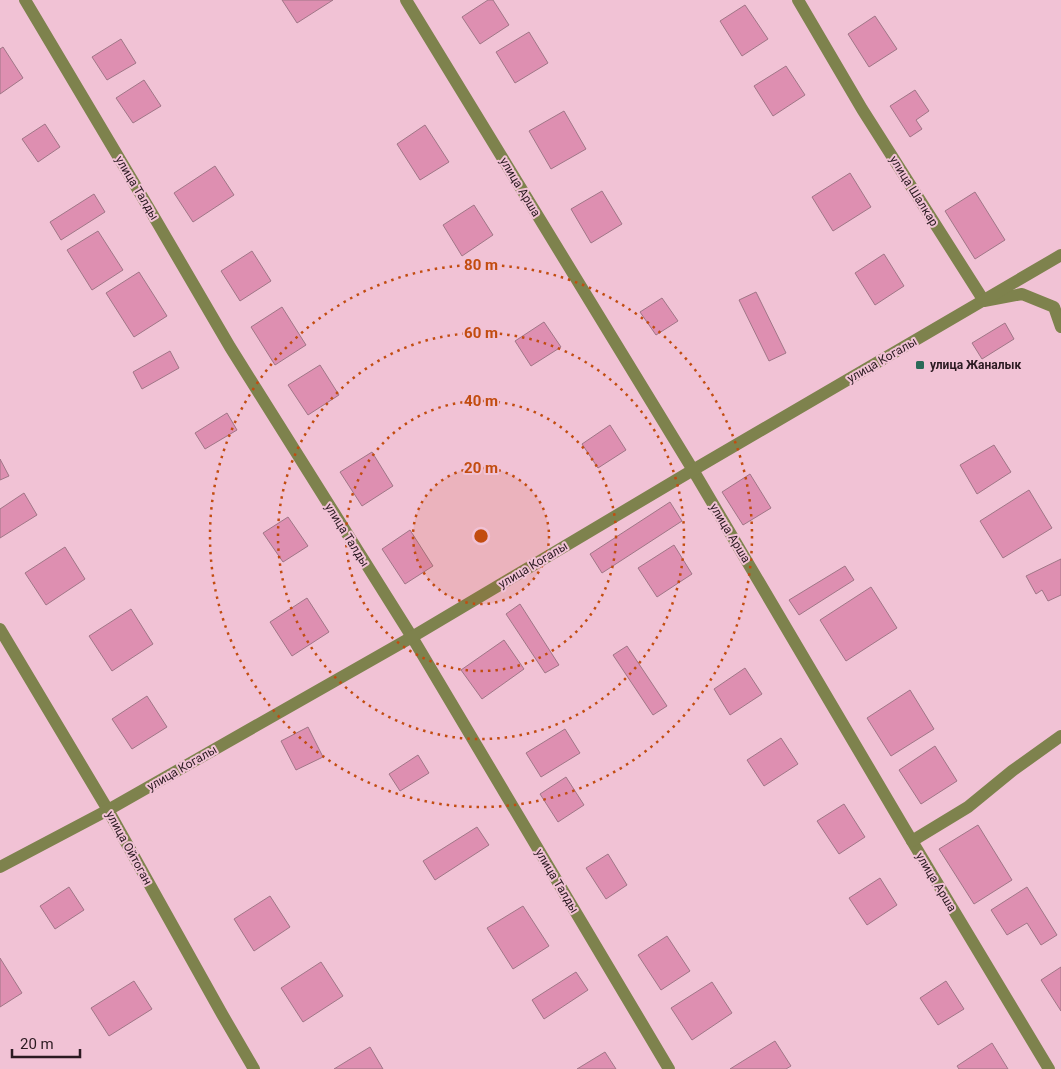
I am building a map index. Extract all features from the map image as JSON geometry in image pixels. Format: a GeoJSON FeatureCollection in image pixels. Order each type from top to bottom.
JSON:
{"type":"FeatureCollection","features":[{"type":"Feature","properties":{"kind":"street","name":"улица Талды"},"geometry":{"type":"LineString","coordinates":[[25,0],[230,346],[412,637],[669,1069]]}},
{"type":"Feature","properties":{"kind":"street","name":"улица Арша"},"geometry":{"type":"LineString","coordinates":[[406,0],[692,470],[1049,1069]]}},
{"type":"Feature","properties":{"kind":"street","name":"улица Шалкар"},"geometry":{"type":"LineString","coordinates":[[798,0],[862,109],[984,301]]}},
{"type":"Feature","properties":{"kind":"street","name":"улица Когалы"},"geometry":{"type":"LineString","coordinates":[[0,867],[108,810],[412,637],[692,470],[1061,255]]}},
{"type":"Feature","properties":{"kind":"street"},"geometry":{"type":"LineString","coordinates":[[984,301],[1022,294],[1054,307],[1061,327]]}},
{"type":"Feature","properties":{"kind":"street","name":"улица Ойтоган"},"geometry":{"type":"LineString","coordinates":[[0,629],[108,810],[254,1069]]}},
{"type":"Feature","properties":{"kind":"street"},"geometry":{"type":"LineString","coordinates":[[912,841],[968,807],[1012,771],[1061,736]]}},
{"type":"Feature","properties":{"kind":"building"},"geometry":{"type":"Polygon","coordinates":[[[282,0],[333,0],[297,23],[282,0]]]}},
{"type":"Feature","properties":{"kind":"building"},"geometry":{"type":"Polygon","coordinates":[[[488,0],[493,0],[509,25],[480,44],[462,17],[488,0]]]}},
{"type":"Feature","properties":{"kind":"building"},"geometry":{"type":"Polygon","coordinates":[[[745,5],[768,39],[742,56],[720,21],[745,5]]]}},
{"type":"Feature","properties":{"kind":"building"},"geometry":{"type":"Polygon","coordinates":[[[875,16],[897,49],[869,67],[848,34],[875,16]]]}},
{"type":"Feature","properties":{"kind":"building"},"geometry":{"type":"Polygon","coordinates":[[[529,32],[548,63],[515,83],[496,52],[529,32]]]}},
{"type":"Feature","properties":{"kind":"building"},"geometry":{"type":"Polygon","coordinates":[[[121,39],[136,63],[107,80],[92,57],[121,39]]]}},
{"type":"Feature","properties":{"kind":"building"},"geometry":{"type":"Polygon","coordinates":[[[3,47],[23,78],[0,94],[0,49],[3,47]]]}},
{"type":"Feature","properties":{"kind":"building"},"geometry":{"type":"Polygon","coordinates":[[[786,66],[805,95],[773,116],[754,86],[786,66]]]}},
{"type":"Feature","properties":{"kind":"building"},"geometry":{"type":"Polygon","coordinates":[[[144,80],[161,106],[133,123],[116,98],[144,80]]]}},
{"type":"Feature","properties":{"kind":"building"},"geometry":{"type":"Polygon","coordinates":[[[915,90],[929,111],[916,120],[922,129],[910,137],[890,106],[915,90]]]}},
{"type":"Feature","properties":{"kind":"building"},"geometry":{"type":"Polygon","coordinates":[[[564,111],[586,149],[551,169],[529,131],[564,111]]]}},
{"type":"Feature","properties":{"kind":"building"},"geometry":{"type":"Polygon","coordinates":[[[45,124],[60,147],[38,162],[22,139],[45,124]]]}},
{"type":"Feature","properties":{"kind":"building"},"geometry":{"type":"Polygon","coordinates":[[[425,125],[449,162],[420,180],[397,144],[425,125]]]}},
{"type":"Feature","properties":{"kind":"building"},"geometry":{"type":"Polygon","coordinates":[[[215,166],[234,195],[193,222],[174,193],[215,166]]]}},
{"type":"Feature","properties":{"kind":"building"},"geometry":{"type":"Polygon","coordinates":[[[850,173],[871,207],[833,231],[812,197],[850,173]]]}},
{"type":"Feature","properties":{"kind":"building"},"geometry":{"type":"Polygon","coordinates":[[[602,191],[622,224],[591,243],[571,209],[602,191]]]}},
{"type":"Feature","properties":{"kind":"building"},"geometry":{"type":"Polygon","coordinates":[[[975,192],[1005,240],[975,259],[945,211],[975,192]]]}},
{"type":"Feature","properties":{"kind":"building"},"geometry":{"type":"Polygon","coordinates":[[[94,194],[105,212],[61,240],[50,222],[94,194]]]}},
{"type":"Feature","properties":{"kind":"building"},"geometry":{"type":"Polygon","coordinates":[[[474,205],[493,235],[462,256],[443,225],[474,205]]]}},
{"type":"Feature","properties":{"kind":"building"},"geometry":{"type":"Polygon","coordinates":[[[98,231],[123,270],[92,290],[67,250],[98,231]]]}},
{"type":"Feature","properties":{"kind":"building"},"geometry":{"type":"Polygon","coordinates":[[[252,251],[271,281],[240,301],[221,271],[252,251]]]}},
{"type":"Feature","properties":{"kind":"building"},"geometry":{"type":"Polygon","coordinates":[[[884,254],[904,286],[875,305],[855,273],[884,254]]]}},
{"type":"Feature","properties":{"kind":"building"},"geometry":{"type":"Polygon","coordinates":[[[139,272],[167,316],[134,337],[106,293],[139,272]]]}},
{"type":"Feature","properties":{"kind":"building"},"geometry":{"type":"Polygon","coordinates":[[[756,292],[786,353],[769,361],[739,300],[756,292]]]}},
{"type":"Feature","properties":{"kind":"building"},"geometry":{"type":"Polygon","coordinates":[[[662,298],[678,321],[656,335],[640,312],[662,298]]]}},
{"type":"Feature","properties":{"kind":"building"},"geometry":{"type":"Polygon","coordinates":[[[282,307],[306,345],[275,365],[251,327],[282,307]]]}},
{"type":"Feature","properties":{"kind":"building"},"geometry":{"type":"Polygon","coordinates":[[[544,322],[561,347],[531,366],[515,341],[544,322]]]}},
{"type":"Feature","properties":{"kind":"building"},"geometry":{"type":"Polygon","coordinates":[[[1005,323],[1014,339],[982,359],[972,343],[1005,323]]]}},
{"type":"Feature","properties":{"kind":"building"},"geometry":{"type":"Polygon","coordinates":[[[170,351],[179,368],[142,389],[133,372],[170,351]]]}},
{"type":"Feature","properties":{"kind":"building"},"geometry":{"type":"Polygon","coordinates":[[[320,365],[339,395],[308,415],[288,385],[320,365]]]}},
{"type":"Feature","properties":{"kind":"building"},"geometry":{"type":"Polygon","coordinates":[[[227,413],[237,430],[205,449],[195,433],[227,413]]]}},
{"type":"Feature","properties":{"kind":"building"},"geometry":{"type":"Polygon","coordinates":[[[610,425],[626,450],[598,468],[582,444],[610,425]]]}},
{"type":"Feature","properties":{"kind":"building"},"geometry":{"type":"Polygon","coordinates":[[[994,445],[1011,472],[977,494],[960,465],[994,445]]]}},
{"type":"Feature","properties":{"kind":"building"},"geometry":{"type":"Polygon","coordinates":[[[372,452],[393,486],[362,506],[340,472],[372,452]]]}},
{"type":"Feature","properties":{"kind":"building"},"geometry":{"type":"Polygon","coordinates":[[[0,459],[9,476],[0,480],[0,459]]]}},
{"type":"Feature","properties":{"kind":"building"},"geometry":{"type":"Polygon","coordinates":[[[750,474],[771,508],[743,525],[722,492],[750,474]]]}},
{"type":"Feature","properties":{"kind":"building"},"geometry":{"type":"Polygon","coordinates":[[[1029,490],[1052,528],[1003,558],[980,521],[1029,490]]]}},
{"type":"Feature","properties":{"kind":"building"},"geometry":{"type":"Polygon","coordinates":[[[24,493],[37,515],[0,538],[0,509],[24,493]]]}},
{"type":"Feature","properties":{"kind":"building"},"geometry":{"type":"Polygon","coordinates":[[[670,502],[682,521],[602,573],[590,554],[670,502]]]}},
{"type":"Feature","properties":{"kind":"building"},"geometry":{"type":"Polygon","coordinates":[[[288,517],[308,546],[283,562],[263,533],[288,517]]]}},
{"type":"Feature","properties":{"kind":"building"},"geometry":{"type":"Polygon","coordinates":[[[410,530],[433,566],[405,584],[382,549],[410,530]]]}},
{"type":"Feature","properties":{"kind":"building"},"geometry":{"type":"Polygon","coordinates":[[[674,545],[692,574],[657,597],[638,568],[674,545]]]}},
{"type":"Feature","properties":{"kind":"building"},"geometry":{"type":"Polygon","coordinates":[[[65,547],[85,579],[46,605],[25,573],[65,547]]]}},
{"type":"Feature","properties":{"kind":"building"},"geometry":{"type":"Polygon","coordinates":[[[1061,559],[1061,595],[1048,601],[1042,590],[1036,594],[1026,576],[1061,559]]]}},
{"type":"Feature","properties":{"kind":"building"},"geometry":{"type":"Polygon","coordinates":[[[845,566],[854,580],[799,615],[789,600],[845,566]]]}},
{"type":"Feature","properties":{"kind":"building"},"geometry":{"type":"Polygon","coordinates":[[[871,587],[897,628],[846,661],[820,620],[871,587]]]}},
{"type":"Feature","properties":{"kind":"building"},"geometry":{"type":"Polygon","coordinates":[[[307,598],[329,632],[292,656],[270,622],[307,598]]]}},
{"type":"Feature","properties":{"kind":"building"},"geometry":{"type":"Polygon","coordinates":[[[520,604],[559,665],[545,673],[506,614],[520,604]]]}},
{"type":"Feature","properties":{"kind":"building"},"geometry":{"type":"Polygon","coordinates":[[[131,609],[153,644],[112,671],[89,636],[131,609]]]}},
{"type":"Feature","properties":{"kind":"building"},"geometry":{"type":"Polygon","coordinates":[[[504,640],[524,669],[482,699],[461,670],[504,640]]]}},
{"type":"Feature","properties":{"kind":"building"},"geometry":{"type":"Polygon","coordinates":[[[627,646],[667,706],[653,715],[613,655],[627,646]]]}},
{"type":"Feature","properties":{"kind":"building"},"geometry":{"type":"Polygon","coordinates":[[[745,668],[762,694],[730,715],[714,689],[745,668]]]}},
{"type":"Feature","properties":{"kind":"building"},"geometry":{"type":"Polygon","coordinates":[[[910,690],[934,729],[891,756],[867,718],[910,690]]]}},
{"type":"Feature","properties":{"kind":"building"},"geometry":{"type":"Polygon","coordinates":[[[147,696],[167,727],[132,749],[112,719],[147,696]]]}},
{"type":"Feature","properties":{"kind":"building"},"geometry":{"type":"Polygon","coordinates":[[[308,727],[323,757],[296,770],[281,741],[308,727]]]}},
{"type":"Feature","properties":{"kind":"building"},"geometry":{"type":"Polygon","coordinates":[[[565,729],[580,753],[541,777],[526,753],[565,729]]]}},
{"type":"Feature","properties":{"kind":"building"},"geometry":{"type":"Polygon","coordinates":[[[781,738],[798,764],[764,786],[747,760],[781,738]]]}},
{"type":"Feature","properties":{"kind":"building"},"geometry":{"type":"Polygon","coordinates":[[[935,746],[957,781],[921,804],[899,770],[935,746]]]}},
{"type":"Feature","properties":{"kind":"building"},"geometry":{"type":"Polygon","coordinates":[[[418,755],[429,773],[400,791],[389,774],[418,755]]]}},
{"type":"Feature","properties":{"kind":"building"},"geometry":{"type":"Polygon","coordinates":[[[566,777],[584,805],[558,822],[540,794],[566,777]]]}},
{"type":"Feature","properties":{"kind":"building"},"geometry":{"type":"Polygon","coordinates":[[[844,804],[865,837],[839,854],[817,821],[844,804]]]}},
{"type":"Feature","properties":{"kind":"building"},"geometry":{"type":"Polygon","coordinates":[[[978,825],[1012,880],[974,904],[939,849],[978,825]]]}},
{"type":"Feature","properties":{"kind":"building"},"geometry":{"type":"Polygon","coordinates":[[[477,827],[489,845],[435,880],[423,861],[477,827]]]}},
{"type":"Feature","properties":{"kind":"building"},"geometry":{"type":"Polygon","coordinates":[[[608,854],[627,885],[606,899],[586,868],[608,854]]]}},
{"type":"Feature","properties":{"kind":"building"},"geometry":{"type":"Polygon","coordinates":[[[880,878],[897,905],[867,925],[849,898],[880,878]]]}},
{"type":"Feature","properties":{"kind":"building"},"geometry":{"type":"Polygon","coordinates":[[[69,887],[84,910],[55,929],[40,906],[69,887]]]}},
{"type":"Feature","properties":{"kind":"building"},"geometry":{"type":"Polygon","coordinates":[[[1027,887],[1057,935],[1041,945],[1027,923],[1007,935],[991,910],[1027,887]]]}},
{"type":"Feature","properties":{"kind":"building"},"geometry":{"type":"Polygon","coordinates":[[[270,896],[290,927],[254,951],[234,919],[270,896]]]}},
{"type":"Feature","properties":{"kind":"building"},"geometry":{"type":"Polygon","coordinates":[[[523,906],[549,946],[513,969],[487,928],[523,906]]]}},
{"type":"Feature","properties":{"kind":"building"},"geometry":{"type":"Polygon","coordinates":[[[667,936],[690,971],[661,990],[638,955],[667,936]]]}},
{"type":"Feature","properties":{"kind":"building"},"geometry":{"type":"Polygon","coordinates":[[[0,958],[22,993],[0,1007],[0,958]]]}},
{"type":"Feature","properties":{"kind":"building"},"geometry":{"type":"Polygon","coordinates":[[[321,962],[343,996],[303,1022],[281,988],[321,962]]]}},
{"type":"Feature","properties":{"kind":"building"},"geometry":{"type":"Polygon","coordinates":[[[1061,967],[1061,1011],[1041,980],[1061,967]]]}},
{"type":"Feature","properties":{"kind":"building"},"geometry":{"type":"Polygon","coordinates":[[[576,972],[588,990],[544,1019],[532,1000],[576,972]]]}},
{"type":"Feature","properties":{"kind":"building"},"geometry":{"type":"Polygon","coordinates":[[[134,981],[152,1009],[109,1036],[91,1008],[134,981]]]}},
{"type":"Feature","properties":{"kind":"building"},"geometry":{"type":"Polygon","coordinates":[[[946,981],[964,1009],[938,1025],[920,998],[946,981]]]}},
{"type":"Feature","properties":{"kind":"building"},"geometry":{"type":"Polygon","coordinates":[[[712,982],[732,1013],[692,1040],[671,1008],[712,982]]]}},
{"type":"Feature","properties":{"kind":"building"},"geometry":{"type":"Polygon","coordinates":[[[775,1041],[791,1066],[786,1069],[730,1069],[775,1041]]]}},
{"type":"Feature","properties":{"kind":"building"},"geometry":{"type":"Polygon","coordinates":[[[992,1043],[1008,1069],[959,1069],[957,1066],[992,1043]]]}},
{"type":"Feature","properties":{"kind":"building"},"geometry":{"type":"Polygon","coordinates":[[[370,1047],[383,1069],[334,1069],[370,1047]]]}},
{"type":"Feature","properties":{"kind":"building"},"geometry":{"type":"Polygon","coordinates":[[[605,1052],[616,1069],[577,1069],[605,1052]]]}},
{"type":"Feature","properties":{"kind":"place","name":"улица Жаналык"},"geometry":{"type":"Point","coordinates":[920,365]}}]}
